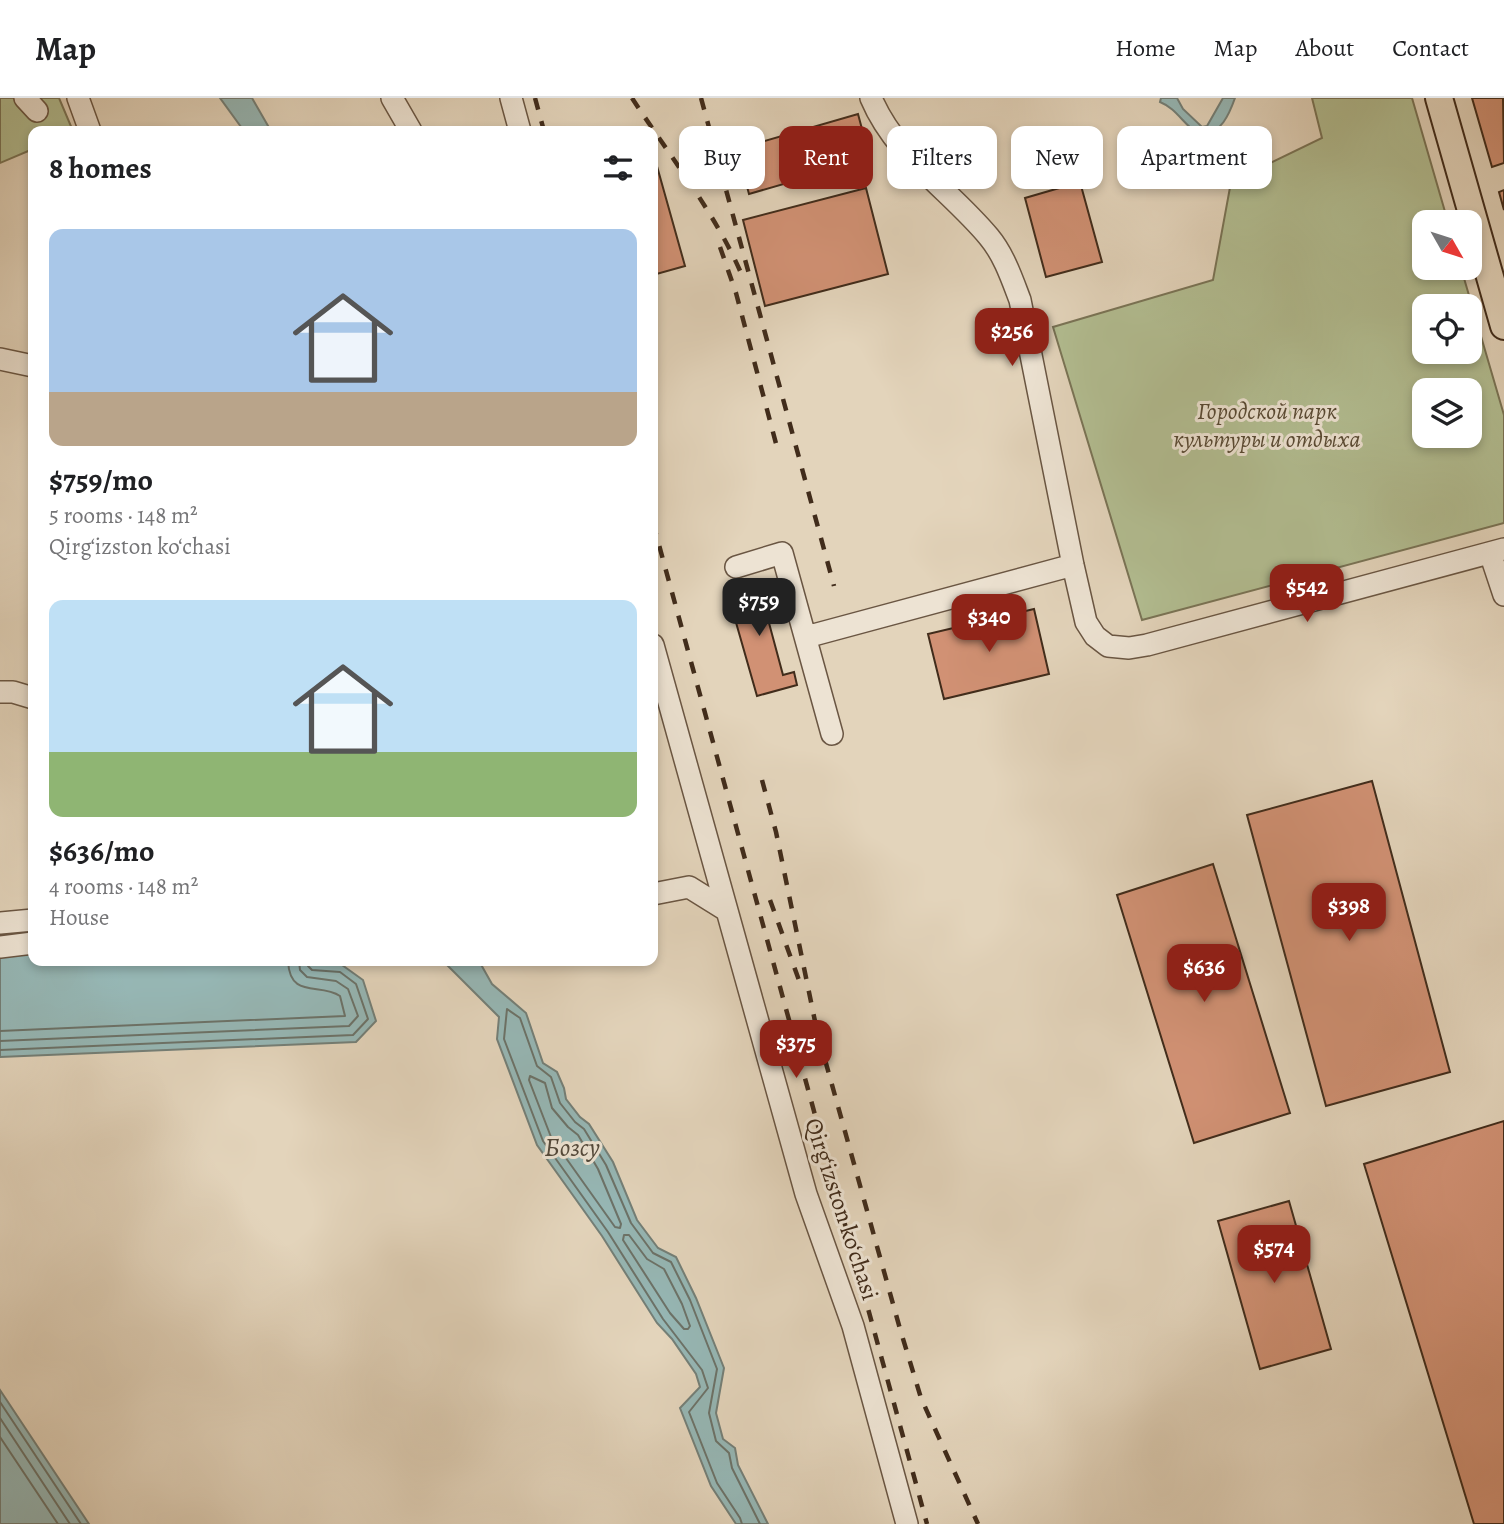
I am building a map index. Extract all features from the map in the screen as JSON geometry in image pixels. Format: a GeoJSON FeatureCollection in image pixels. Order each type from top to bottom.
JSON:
{"type":"FeatureCollection","features":[{"type":"Feature","properties":{"kind":"main road"},"geometry":{"type":"LineString","coordinates":[[1439,98],[1504,326]]}},
{"type":"Feature","properties":{"kind":"main road"},"geometry":{"type":"LineString","coordinates":[[1454,98],[1504,273]]}},
{"type":"Feature","properties":{"kind":"street"},"geometry":{"type":"LineString","coordinates":[[78,98],[88,126]]}},
{"type":"Feature","properties":{"kind":"street"},"geometry":{"type":"LineString","coordinates":[[392,98],[408,126]]}},
{"type":"Feature","properties":{"kind":"street"},"geometry":{"type":"LineString","coordinates":[[511,98],[519,126]]}},
{"type":"Feature","properties":{"kind":"street"},"geometry":{"type":"LineString","coordinates":[[871,98],[884,124],[911,160],[990,238],[1014,284],[1020,300],[1086,622],[1095,636],[1108,646],[1129,648],[1147,645],[1497,551],[1504,595]]}},
{"type":"Feature","properties":{"kind":"street"},"geometry":{"type":"LineString","coordinates":[[0,359],[28,365]]}},
{"type":"Feature","properties":{"kind":"street"},"geometry":{"type":"LineString","coordinates":[[736,567],[782,553],[832,734]]}},
{"type":"Feature","properties":{"kind":"street"},"geometry":{"type":"LineString","coordinates":[[806,637],[1073,565]]}},
{"type":"Feature","properties":{"kind":"street","name":"Qirg‘izston ko‘chasi"},"geometry":{"type":"LineString","coordinates":[[658,663],[806,1194],[853,1326],[907,1524]]}},
{"type":"Feature","properties":{"kind":"street"},"geometry":{"type":"LineString","coordinates":[[0,692],[28,696]]}},
{"type":"Feature","properties":{"kind":"street"},"geometry":{"type":"LineString","coordinates":[[658,893],[688,887],[726,911]]}},
{"type":"Feature","properties":{"kind":"street"},"geometry":{"type":"LineString","coordinates":[[0,923],[28,920]]}},
{"type":"Feature","properties":{"kind":"street"},"geometry":{"type":"LineString","coordinates":[[0,947],[28,944]]}},
{"type":"Feature","properties":{"kind":"green space"},"geometry":{"type":"Polygon","coordinates":[[[0,98],[59,98],[71,126],[28,126],[28,151],[0,163],[0,98]]]}},
{"type":"Feature","properties":{"kind":"green space","name":"Городской парк культуры и отдыха"},"geometry":{"type":"Polygon","coordinates":[[[1312,98],[1412,98],[1445,210],[1412,210],[1412,280],[1465,280],[1469,294],[1412,294],[1412,364],[1482,364],[1482,340],[1504,415],[1504,523],[1142,620],[1053,327],[1213,280],[1230,189],[1272,189],[1272,162],[1322,138],[1312,98]]]}},
{"type":"Feature","properties":{"kind":"water"},"geometry":{"type":"Polygon","coordinates":[[[220,98],[252,98],[268,126],[240,126],[220,98]]]}},
{"type":"Feature","properties":{"kind":"water"},"geometry":{"type":"Polygon","coordinates":[[[1161,98],[1177,98],[1183,109],[1201,126],[1189,126],[1172,109],[1160,102],[1161,98]]]}},
{"type":"Feature","properties":{"kind":"water"},"geometry":{"type":"Polygon","coordinates":[[[1223,98],[1235,98],[1220,126],[1207,126],[1223,98]]]}},
{"type":"Feature","properties":{"kind":"water"},"geometry":{"type":"Polygon","coordinates":[[[0,953],[28,955],[28,966],[343,966],[363,980],[376,1021],[356,1042],[0,1057],[0,953]]]}},
{"type":"Feature","properties":{"kind":"water","name":"Бозсу"},"geometry":{"type":"Polygon","coordinates":[[[448,966],[482,966],[492,984],[526,1013],[543,1063],[557,1072],[566,1099],[589,1124],[613,1162],[637,1220],[658,1248],[676,1257],[724,1368],[716,1413],[723,1439],[735,1448],[738,1465],[768,1524],[736,1524],[711,1486],[680,1408],[700,1387],[696,1374],[672,1339],[657,1323],[602,1236],[537,1145],[497,1039],[499,1017],[448,966]]]}},
{"type":"Feature","properties":{"kind":"water"},"geometry":{"type":"Polygon","coordinates":[[[0,1390],[89,1524],[0,1524],[0,1390]]]}},
{"type":"Feature","properties":{"kind":"building"},"geometry":{"type":"Polygon","coordinates":[[[1472,98],[1503,98],[1504,163],[1492,167],[1472,98]]]}},
{"type":"Feature","properties":{"kind":"building"},"geometry":{"type":"Polygon","coordinates":[[[858,114],[861,126],[817,126],[858,114]]]}},
{"type":"Feature","properties":{"kind":"building"},"geometry":{"type":"Polygon","coordinates":[[[779,137],[779,185],[749,194],[748,189],[765,189],[765,141],[779,137]]]}},
{"type":"Feature","properties":{"kind":"building"},"geometry":{"type":"Polygon","coordinates":[[[658,170],[685,266],[658,274],[658,170]]]}},
{"type":"Feature","properties":{"kind":"building"},"geometry":{"type":"Polygon","coordinates":[[[866,189],[888,274],[765,306],[743,220],[866,189]]]}},
{"type":"Feature","properties":{"kind":"building"},"geometry":{"type":"Polygon","coordinates":[[[1056,189],[1082,189],[1102,262],[1046,277],[1025,198],[1056,189]]]}},
{"type":"Feature","properties":{"kind":"building"},"geometry":{"type":"Polygon","coordinates":[[[1504,190],[1504,210],[1499,192],[1504,190]]]}},
{"type":"Feature","properties":{"kind":"building"},"geometry":{"type":"Polygon","coordinates":[[[762,581],[770,608],[775,606],[779,620],[769,623],[783,675],[794,672],[797,685],[757,696],[727,591],[762,581]]]}},
{"type":"Feature","properties":{"kind":"building"},"geometry":{"type":"Polygon","coordinates":[[[1034,609],[1049,674],[944,699],[928,634],[1034,609]]]}},
{"type":"Feature","properties":{"kind":"building"},"geometry":{"type":"Polygon","coordinates":[[[1372,781],[1450,1072],[1326,1106],[1247,815],[1372,781]]]}},
{"type":"Feature","properties":{"kind":"building"},"geometry":{"type":"Polygon","coordinates":[[[1213,864],[1290,1113],[1194,1143],[1117,895],[1213,864]]]}},
{"type":"Feature","properties":{"kind":"building"},"geometry":{"type":"Polygon","coordinates":[[[1504,1121],[1504,1524],[1474,1524],[1364,1164],[1504,1121]]]}},
{"type":"Feature","properties":{"kind":"building"},"geometry":{"type":"Polygon","coordinates":[[[1289,1201],[1331,1349],[1260,1369],[1218,1221],[1289,1201]]]}},
{"type":"Feature","properties":{"kind":"railway"},"geometry":{"type":"LineString","coordinates":[[535,98],[543,126]]}},
{"type":"Feature","properties":{"kind":"railway"},"geometry":{"type":"LineString","coordinates":[[632,98],[651,126]]}},
{"type":"Feature","properties":{"kind":"railway"},"geometry":{"type":"LineString","coordinates":[[701,98],[834,586]]}},
{"type":"Feature","properties":{"kind":"railway"},"geometry":{"type":"LineString","coordinates":[[658,137],[718,228],[741,273]]}},
{"type":"Feature","properties":{"kind":"railway"},"geometry":{"type":"LineString","coordinates":[[720,247],[736,293],[778,451]]}},
{"type":"Feature","properties":{"kind":"railway"},"geometry":{"type":"LineString","coordinates":[[658,541],[927,1524]]}},
{"type":"Feature","properties":{"kind":"railway"},"geometry":{"type":"LineString","coordinates":[[762,780],[776,832],[817,1031],[900,1329],[921,1398],[978,1524]]}},
{"type":"Feature","properties":{"kind":"railway"},"geometry":{"type":"LineString","coordinates":[[770,900],[800,983]]}}]}
